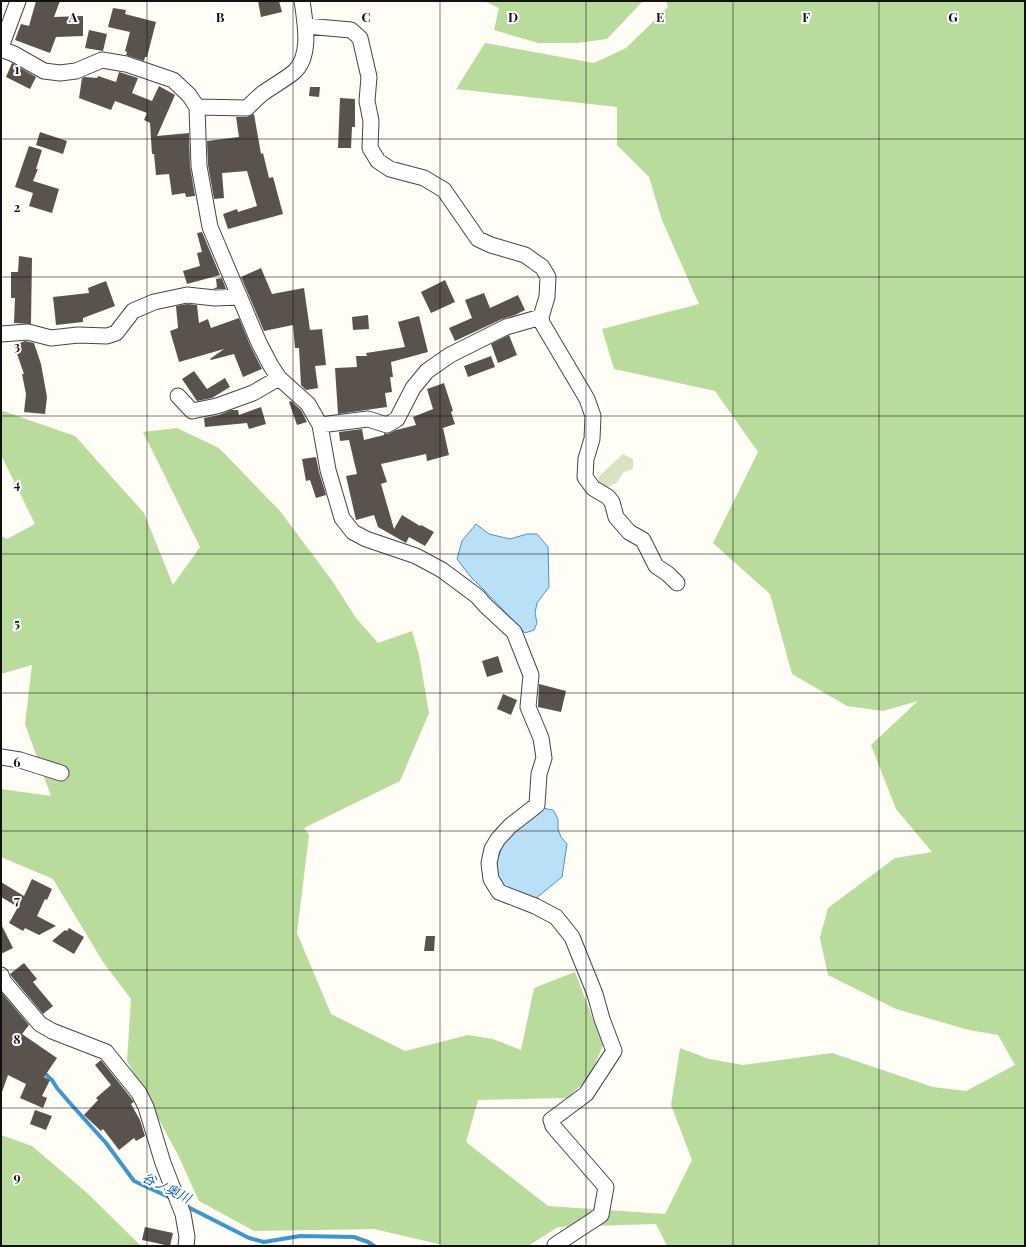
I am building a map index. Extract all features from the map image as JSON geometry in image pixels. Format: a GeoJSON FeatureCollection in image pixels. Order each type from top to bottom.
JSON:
{"type":"FeatureCollection","features":[{"type":"Feature","properties":{"kind":"street"},"geometry":{"type":"LineString","coordinates":[[18,1],[1,48],[44,71],[60,73],[76,71],[102,60],[126,64],[173,80],[189,95],[197,107],[199,166],[210,227],[259,343],[278,378],[308,404],[320,425],[330,477],[342,518],[353,532],[366,540],[416,556],[442,570],[477,596],[514,632],[531,675],[528,707],[541,738],[544,758],[539,774],[536,805],[510,826],[498,839],[492,849],[489,863],[491,880],[499,892],[535,906],[556,918],[572,937],[595,994],[602,1019],[614,1051],[586,1094],[551,1120],[552,1126],[606,1187],[600,1216],[555,1245],[556,1246]]}},
{"type":"Feature","properties":{"kind":"street"},"geometry":{"type":"LineString","coordinates":[[197,107],[247,108],[263,93],[295,71],[303,58],[306,46],[306,26],[302,1]]}},
{"type":"Feature","properties":{"kind":"street"},"geometry":{"type":"LineString","coordinates":[[306,26],[351,30],[360,38],[369,77],[366,101],[371,121],[370,148],[378,161],[390,169],[424,178],[444,190],[478,239],[491,245],[525,255],[542,267],[548,277],[547,297],[541,317],[542,323],[588,399],[593,416],[592,439],[586,459],[585,478],[593,488],[608,497],[612,502],[616,517],[620,522],[629,532],[643,540],[656,566],[668,574],[677,583]]}},
{"type":"Feature","properties":{"kind":"street"},"geometry":{"type":"LineString","coordinates":[[1,334],[28,332],[50,338],[78,335],[107,336],[116,333],[133,311],[154,302],[187,295],[215,298],[240,297]]}},
{"type":"Feature","properties":{"kind":"street"},"geometry":{"type":"LineString","coordinates":[[320,425],[368,419],[387,425],[397,419],[413,388],[427,371],[450,355],[506,327],[541,317]]}},
{"type":"Feature","properties":{"kind":"street"},"geometry":{"type":"LineString","coordinates":[[178,396],[192,411],[217,406],[253,393],[278,378]]}},
{"type":"Feature","properties":{"kind":"street"},"geometry":{"type":"LineString","coordinates":[[1,757],[20,760],[61,773]]}},
{"type":"Feature","properties":{"kind":"street"},"geometry":{"type":"LineString","coordinates":[[1,975],[4,982],[40,1024],[52,1031],[106,1052],[139,1093],[146,1107],[163,1163],[183,1214],[187,1237],[186,1246]]}},
{"type":"Feature","properties":{"kind":"green space"},"geometry":{"type":"Polygon","coordinates":[[[484,1],[643,1],[607,39],[577,43],[538,43],[494,30],[499,8],[484,1]]]}},
{"type":"Feature","properties":{"kind":"green space"},"geometry":{"type":"Polygon","coordinates":[[[666,1],[1025,1],[1025,1246],[667,1246],[656,1224],[558,1227],[528,1246],[447,1246],[374,1229],[254,1231],[199,1201],[178,1155],[127,1061],[131,999],[103,962],[53,879],[1,857],[1,789],[51,796],[25,724],[32,665],[1,674],[1,536],[7,539],[35,524],[1,455],[1,414],[3,411],[75,436],[144,513],[173,585],[200,547],[143,432],[177,428],[219,448],[280,511],[333,582],[356,618],[378,643],[412,631],[419,655],[429,713],[400,781],[304,828],[309,835],[297,933],[331,1014],[405,1051],[468,1035],[493,1039],[521,1050],[534,988],[575,972],[603,1045],[590,1077],[567,1098],[478,1100],[466,1142],[548,1206],[665,1214],[692,1160],[671,1105],[680,1048],[709,1059],[743,1065],[832,1053],[933,1087],[966,1091],[1015,1065],[998,1035],[969,1030],[896,1009],[828,975],[820,938],[828,908],[895,858],[932,852],[896,809],[871,745],[918,701],[883,711],[847,706],[792,674],[770,594],[713,543],[758,452],[715,391],[614,369],[602,329],[699,304],[662,220],[649,177],[617,145],[617,107],[456,89],[485,43],[594,63],[626,48],[668,7],[666,1]]]}},
{"type":"Feature","properties":{"kind":"green space"},"geometry":{"type":"Polygon","coordinates":[[[623,454],[633,459],[633,469],[624,472],[616,483],[607,488],[600,485],[598,477],[623,454]]]}},
{"type":"Feature","properties":{"kind":"green space"},"geometry":{"type":"Polygon","coordinates":[[[1,1135],[32,1146],[86,1192],[141,1246],[1,1246],[1,1135]]]}},
{"type":"Feature","properties":{"kind":"water"},"geometry":{"type":"Polygon","coordinates":[[[476,524],[489,534],[510,539],[527,534],[537,534],[548,547],[549,587],[537,603],[535,613],[537,623],[534,630],[525,633],[470,576],[457,559],[462,541],[476,524]]]}},
{"type":"Feature","properties":{"kind":"water"},"geometry":{"type":"Polygon","coordinates":[[[542,808],[553,810],[558,819],[558,829],[561,837],[567,844],[562,877],[535,899],[506,891],[498,877],[497,861],[507,833],[542,808]]]}},
{"type":"Feature","properties":{"kind":"building"},"geometry":{"type":"Polygon","coordinates":[[[36,1],[60,1],[54,17],[83,16],[83,36],[56,37],[50,53],[15,40],[21,24],[29,26],[36,1]]]}},
{"type":"Feature","properties":{"kind":"building"},"geometry":{"type":"Polygon","coordinates":[[[258,1],[279,1],[282,12],[261,17],[258,1]]]}},
{"type":"Feature","properties":{"kind":"building"},"geometry":{"type":"Polygon","coordinates":[[[113,8],[126,10],[125,14],[156,22],[147,57],[145,57],[144,61],[126,55],[127,52],[125,51],[130,32],[108,27],[113,8]]]}},
{"type":"Feature","properties":{"kind":"building"},"geometry":{"type":"Polygon","coordinates":[[[89,30],[107,34],[103,51],[85,48],[89,30]]]}},
{"type":"Feature","properties":{"kind":"building"},"geometry":{"type":"Polygon","coordinates":[[[12,63],[36,77],[30,89],[6,77],[12,63]]]}},
{"type":"Feature","properties":{"kind":"building"},"geometry":{"type":"Polygon","coordinates":[[[119,72],[138,78],[132,93],[152,101],[159,86],[175,95],[157,136],[189,133],[190,166],[195,196],[186,197],[185,193],[172,195],[169,174],[156,175],[154,154],[152,154],[150,123],[144,120],[147,113],[115,101],[111,110],[79,98],[82,78],[97,78],[98,76],[116,82],[119,72]]]}},
{"type":"Feature","properties":{"kind":"building"},"geometry":{"type":"Polygon","coordinates":[[[310,87],[320,87],[319,97],[309,96],[310,87]]]}},
{"type":"Feature","properties":{"kind":"building"},"geometry":{"type":"Polygon","coordinates":[[[340,98],[355,99],[355,127],[352,127],[351,148],[338,148],[340,98]]]}},
{"type":"Feature","properties":{"kind":"building"},"geometry":{"type":"Polygon","coordinates":[[[254,114],[261,154],[263,153],[269,178],[273,177],[283,214],[228,229],[223,214],[237,209],[238,212],[257,206],[247,171],[222,173],[224,198],[214,199],[208,165],[207,141],[239,137],[236,117],[247,117],[254,114]]]}},
{"type":"Feature","properties":{"kind":"building"},"geometry":{"type":"Polygon","coordinates":[[[40,132],[67,141],[63,154],[36,145],[40,132]]]}},
{"type":"Feature","properties":{"kind":"building"},"geometry":{"type":"Polygon","coordinates":[[[29,146],[42,150],[36,169],[38,169],[33,181],[59,189],[52,213],[29,206],[33,193],[15,187],[29,146]]]}},
{"type":"Feature","properties":{"kind":"building"},"geometry":{"type":"Polygon","coordinates":[[[202,232],[220,275],[187,284],[183,271],[200,266],[197,253],[202,252],[197,233],[202,232]]]}},
{"type":"Feature","properties":{"kind":"building"},"geometry":{"type":"Polygon","coordinates":[[[19,256],[32,258],[31,324],[14,323],[15,298],[11,298],[11,272],[18,272],[19,256]]]}},
{"type":"Feature","properties":{"kind":"building"},"geometry":{"type":"Polygon","coordinates":[[[261,268],[272,294],[304,288],[310,330],[322,329],[326,365],[315,366],[318,388],[306,390],[301,385],[299,348],[295,348],[293,325],[264,331],[241,277],[261,268]]]}},
{"type":"Feature","properties":{"kind":"building"},"geometry":{"type":"Polygon","coordinates":[[[222,278],[226,289],[213,289],[217,287],[216,279],[222,278]]]}},
{"type":"Feature","properties":{"kind":"building"},"geometry":{"type":"Polygon","coordinates":[[[445,280],[455,302],[431,313],[421,292],[445,280]]]}},
{"type":"Feature","properties":{"kind":"building"},"geometry":{"type":"Polygon","coordinates":[[[106,281],[115,306],[83,318],[83,322],[56,325],[53,297],[89,293],[88,288],[106,281]]]}},
{"type":"Feature","properties":{"kind":"building"},"geometry":{"type":"Polygon","coordinates":[[[484,293],[490,308],[518,295],[525,310],[455,341],[449,328],[472,318],[465,300],[484,293]]]}},
{"type":"Feature","properties":{"kind":"building"},"geometry":{"type":"Polygon","coordinates":[[[187,304],[197,305],[199,323],[208,319],[211,328],[239,318],[262,369],[243,377],[234,354],[210,359],[224,349],[179,362],[170,331],[178,328],[176,306],[187,304]]]}},
{"type":"Feature","properties":{"kind":"building"},"geometry":{"type":"Polygon","coordinates":[[[368,315],[369,329],[353,330],[352,317],[368,315]]]}},
{"type":"Feature","properties":{"kind":"building"},"geometry":{"type":"Polygon","coordinates":[[[419,316],[428,352],[391,362],[393,377],[390,377],[392,392],[385,393],[387,407],[338,414],[335,368],[357,367],[356,356],[367,356],[366,353],[405,347],[398,322],[419,316]]]}},
{"type":"Feature","properties":{"kind":"building"},"geometry":{"type":"Polygon","coordinates":[[[509,335],[517,355],[498,363],[491,344],[509,335]]]}},
{"type":"Feature","properties":{"kind":"building"},"geometry":{"type":"Polygon","coordinates":[[[25,341],[34,343],[41,364],[47,397],[45,414],[24,412],[26,394],[22,374],[24,374],[14,345],[25,341]]]}},
{"type":"Feature","properties":{"kind":"building"},"geometry":{"type":"Polygon","coordinates":[[[491,356],[495,367],[468,377],[464,366],[491,356]]]}},
{"type":"Feature","properties":{"kind":"building"},"geometry":{"type":"Polygon","coordinates":[[[194,371],[207,389],[225,378],[230,387],[212,398],[197,401],[182,379],[194,371]]]}},
{"type":"Feature","properties":{"kind":"building"},"geometry":{"type":"Polygon","coordinates":[[[444,383],[453,411],[451,412],[455,424],[443,428],[449,455],[427,461],[426,454],[381,464],[387,482],[381,484],[394,529],[402,515],[420,526],[421,525],[434,532],[425,546],[409,537],[406,543],[378,527],[374,515],[356,520],[346,476],[357,474],[349,440],[340,441],[339,432],[362,429],[364,440],[416,425],[413,417],[433,409],[427,389],[444,383]]]}},
{"type":"Feature","properties":{"kind":"building"},"geometry":{"type":"Polygon","coordinates":[[[291,401],[301,410],[307,422],[297,425],[289,402],[291,401]]]}},
{"type":"Feature","properties":{"kind":"building"},"geometry":{"type":"Polygon","coordinates":[[[261,407],[266,424],[249,429],[247,423],[205,427],[204,418],[219,415],[231,410],[238,410],[239,415],[261,407]]]}},
{"type":"Feature","properties":{"kind":"building"},"geometry":{"type":"Polygon","coordinates":[[[316,457],[326,495],[316,498],[310,480],[306,481],[302,459],[316,457]]]}},
{"type":"Feature","properties":{"kind":"building"},"geometry":{"type":"Polygon","coordinates":[[[498,656],[503,672],[487,677],[482,661],[498,656]]]}},
{"type":"Feature","properties":{"kind":"building"},"geometry":{"type":"Polygon","coordinates":[[[539,684],[566,691],[561,712],[538,707],[539,684]]]}},
{"type":"Feature","properties":{"kind":"building"},"geometry":{"type":"Polygon","coordinates":[[[503,694],[517,700],[511,715],[497,709],[503,694]]]}},
{"type":"Feature","properties":{"kind":"building"},"geometry":{"type":"Polygon","coordinates":[[[32,879],[52,889],[47,900],[45,899],[37,916],[56,926],[39,935],[25,928],[23,931],[9,923],[18,907],[1,897],[1,882],[24,896],[32,879]]]}},
{"type":"Feature","properties":{"kind":"building"},"geometry":{"type":"Polygon","coordinates":[[[1,924],[13,948],[1,954],[1,924]]]}},
{"type":"Feature","properties":{"kind":"building"},"geometry":{"type":"Polygon","coordinates":[[[69,928],[84,937],[74,954],[52,941],[69,928]]]}},
{"type":"Feature","properties":{"kind":"building"},"geometry":{"type":"Polygon","coordinates":[[[426,936],[435,936],[434,951],[424,951],[426,936]]]}},
{"type":"Feature","properties":{"kind":"building"},"geometry":{"type":"Polygon","coordinates":[[[24,963],[37,979],[33,982],[53,1006],[43,1014],[10,974],[24,963]]]}},
{"type":"Feature","properties":{"kind":"building"},"geometry":{"type":"Polygon","coordinates":[[[1,992],[29,1025],[22,1034],[57,1058],[44,1077],[50,1080],[42,1096],[47,1098],[43,1108],[20,1098],[26,1084],[8,1075],[1,1092],[1,992]]]}},
{"type":"Feature","properties":{"kind":"building"},"geometry":{"type":"Polygon","coordinates":[[[101,1060],[134,1102],[131,1104],[140,1120],[145,1136],[136,1141],[134,1138],[119,1150],[103,1129],[101,1131],[84,1115],[98,1100],[96,1098],[111,1085],[95,1065],[101,1060]]]}},
{"type":"Feature","properties":{"kind":"building"},"geometry":{"type":"Polygon","coordinates":[[[35,1110],[52,1116],[46,1130],[30,1124],[35,1110]]]}},
{"type":"Feature","properties":{"kind":"building"},"geometry":{"type":"Polygon","coordinates":[[[145,1227],[173,1233],[170,1246],[142,1240],[145,1227]]]}},
{"type":"Feature","properties":{"kind":"waterway","name":"谷ノ奥川"},"geometry":{"type":"LineString","coordinates":[[42,1071],[52,1080],[57,1088],[106,1143],[134,1181],[173,1199]]}},
{"type":"Feature","properties":{"kind":"waterway","name":"谷ノ奥川"},"geometry":{"type":"LineString","coordinates":[[184,1205],[249,1238],[264,1242],[300,1236],[354,1237],[374,1246]]}}]}
